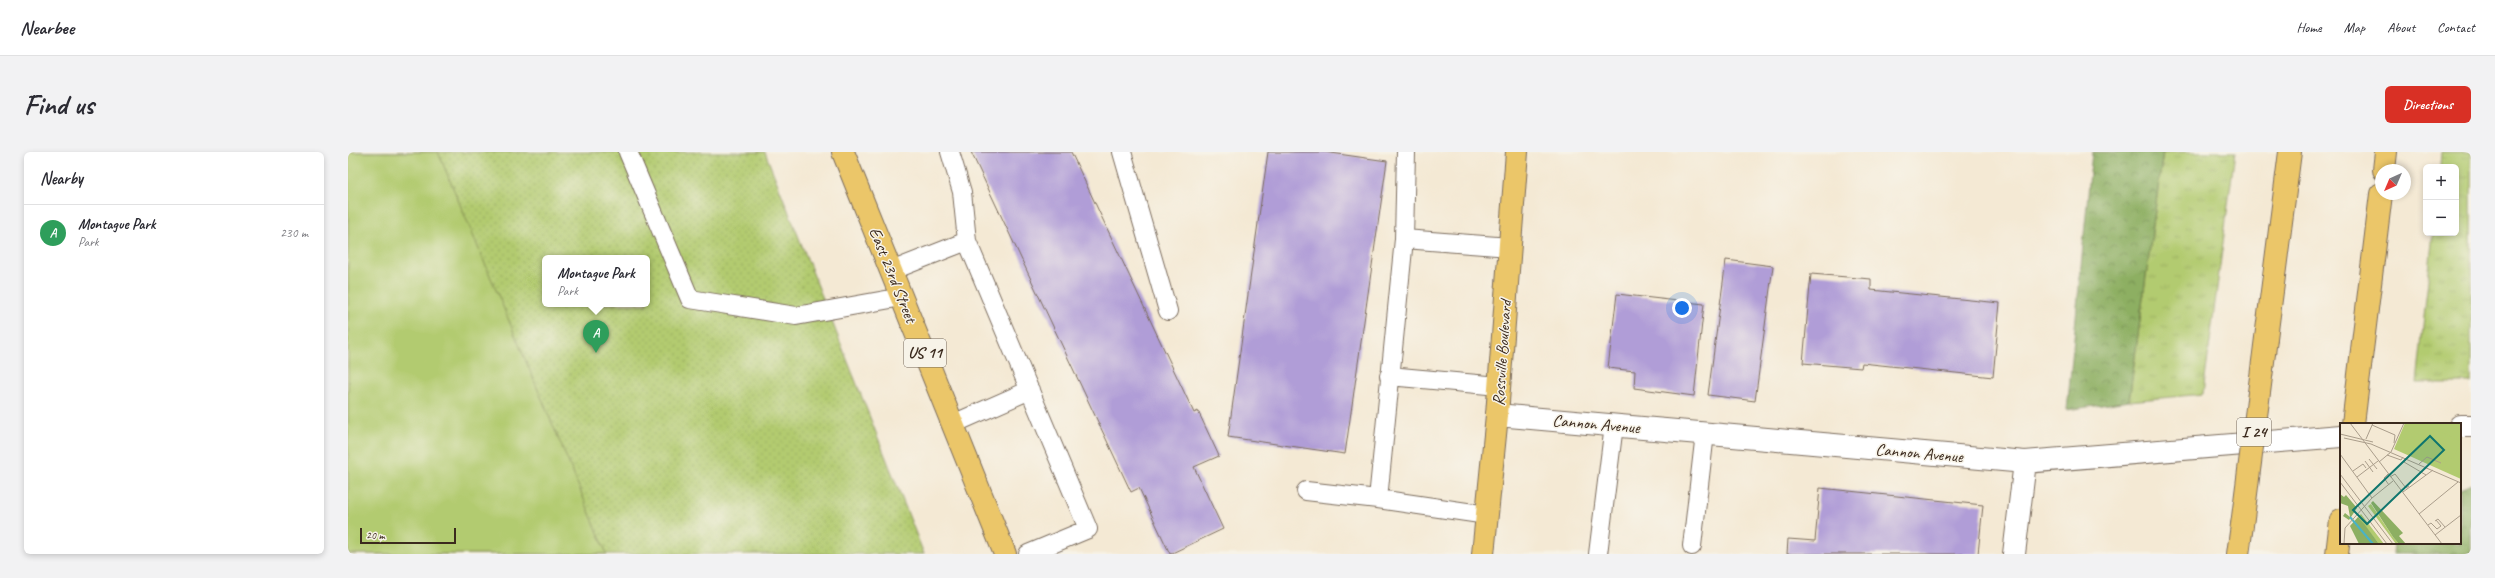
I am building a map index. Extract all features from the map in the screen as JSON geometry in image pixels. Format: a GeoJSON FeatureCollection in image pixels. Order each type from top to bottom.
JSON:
{"type":"FeatureCollection","features":[{"type":"Feature","properties":{"kind":"main road","name":"East 23rd Street"},"geometry":{"type":"LineString","coordinates":[[843,152],[1005,554]]}},
{"type":"Feature","properties":{"kind":"main road","name":"Rossville Boulevard"},"geometry":{"type":"LineString","coordinates":[[1483,554],[1497,415],[1517,152]]}},
{"type":"Feature","properties":{"kind":"main road","name":"I 24"},"geometry":{"type":"LineString","coordinates":[[2238,554],[2290,152]]}},
{"type":"Feature","properties":{"kind":"main road"},"geometry":{"type":"LineString","coordinates":[[2385,164],[2386,152]]}},
{"type":"Feature","properties":{"kind":"main road"},"geometry":{"type":"LineString","coordinates":[[2352,423],[2380,200]]}},
{"type":"Feature","properties":{"kind":"main road"},"geometry":{"type":"LineString","coordinates":[[2337,554],[2340,524]]}},
{"type":"Feature","properties":{"kind":"street","name":"Cannon Avenue"},"geometry":{"type":"LineString","coordinates":[[1497,415],[2025,462],[2340,436]]}},
{"type":"Feature","properties":{"kind":"street"},"geometry":{"type":"LineString","coordinates":[[2014,554],[2025,462]]}},
{"type":"Feature","properties":{"kind":"lane"},"geometry":{"type":"LineString","coordinates":[[628,152],[690,299],[796,316],[902,297]]}},
{"type":"Feature","properties":{"kind":"lane"},"geometry":{"type":"LineString","coordinates":[[950,152],[962,192],[967,241],[1088,529],[1028,554]]}},
{"type":"Feature","properties":{"kind":"lane"},"geometry":{"type":"LineString","coordinates":[[1122,152],[1168,311]]}},
{"type":"Feature","properties":{"kind":"lane"},"geometry":{"type":"LineString","coordinates":[[1378,499],[1389,376],[1404,239],[1406,152]]}},
{"type":"Feature","properties":{"kind":"lane"},"geometry":{"type":"LineString","coordinates":[[1404,239],[1510,247]]}},
{"type":"Feature","properties":{"kind":"lane"},"geometry":{"type":"LineString","coordinates":[[891,271],[967,241]]}},
{"type":"Feature","properties":{"kind":"lane"},"geometry":{"type":"LineString","coordinates":[[1389,376],[1499,386]]}},
{"type":"Feature","properties":{"kind":"lane"},"geometry":{"type":"LineString","coordinates":[[953,424],[1030,390]]}},
{"type":"Feature","properties":{"kind":"lane"},"geometry":{"type":"LineString","coordinates":[[1598,554],[1614,426]]}},
{"type":"Feature","properties":{"kind":"lane"},"geometry":{"type":"LineString","coordinates":[[1692,546],[1705,433]]}},
{"type":"Feature","properties":{"kind":"lane"},"geometry":{"type":"LineString","coordinates":[[1306,491],[1378,499],[1486,516]]}},
{"type":"Feature","properties":{"kind":"green space"},"geometry":{"type":"Polygon","coordinates":[[[348,152],[765,152],[924,554],[348,554],[348,152]]]}},
{"type":"Feature","properties":{"kind":"green space"},"geometry":{"type":"Polygon","coordinates":[[[348,152],[438,152],[607,554],[348,554],[348,152]]]}},
{"type":"Feature","properties":{"kind":"green space"},"geometry":{"type":"Polygon","coordinates":[[[2092,152],[2163,152],[2129,401],[2067,410],[2092,152]]]}},
{"type":"Feature","properties":{"kind":"green space"},"geometry":{"type":"Polygon","coordinates":[[[2163,152],[2235,152],[2203,394],[2129,401],[2163,152]]]}},
{"type":"Feature","properties":{"kind":"green space"},"geometry":{"type":"Polygon","coordinates":[[[2441,152],[2471,152],[2471,383],[2417,383],[2433,236],[2459,236],[2459,164],[2440,164],[2441,152]]]}},
{"type":"Feature","properties":{"kind":"green space"},"geometry":{"type":"Polygon","coordinates":[[[2471,484],[2471,554],[2392,554],[2393,544],[2461,544],[2461,489],[2471,484]]]}},
{"type":"Feature","properties":{"kind":"building"},"geometry":{"type":"Polygon","coordinates":[[[971,152],[1071,152],[1194,413],[1198,411],[1219,456],[1194,467],[1223,529],[1170,554],[1139,488],[1131,492],[971,152]]]}},
{"type":"Feature","properties":{"kind":"building"},"geometry":{"type":"Polygon","coordinates":[[[1268,152],[1324,152],[1387,161],[1345,454],[1228,437],[1268,152]]]}},
{"type":"Feature","properties":{"kind":"building"},"geometry":{"type":"Polygon","coordinates":[[[1726,260],[1773,266],[1755,401],[1708,395],[1726,260]]]}},
{"type":"Feature","properties":{"kind":"building"},"geometry":{"type":"Polygon","coordinates":[[[1811,274],[1871,279],[1871,290],[2000,303],[1993,377],[1862,363],[1861,368],[1803,363],[1811,274]]]}},
{"type":"Feature","properties":{"kind":"building"},"geometry":{"type":"Polygon","coordinates":[[[1617,294],[1704,304],[1694,396],[1634,388],[1635,371],[1608,368],[1617,294]]]}},
{"type":"Feature","properties":{"kind":"building"},"geometry":{"type":"Polygon","coordinates":[[[1820,488],[1983,505],[1978,554],[1787,554],[1788,539],[1815,541],[1820,488]]]}},
{"type":"Feature","properties":{"kind":"place","name":"Montague Park"},"geometry":{"type":"Point","coordinates":[596,353]}}]}
